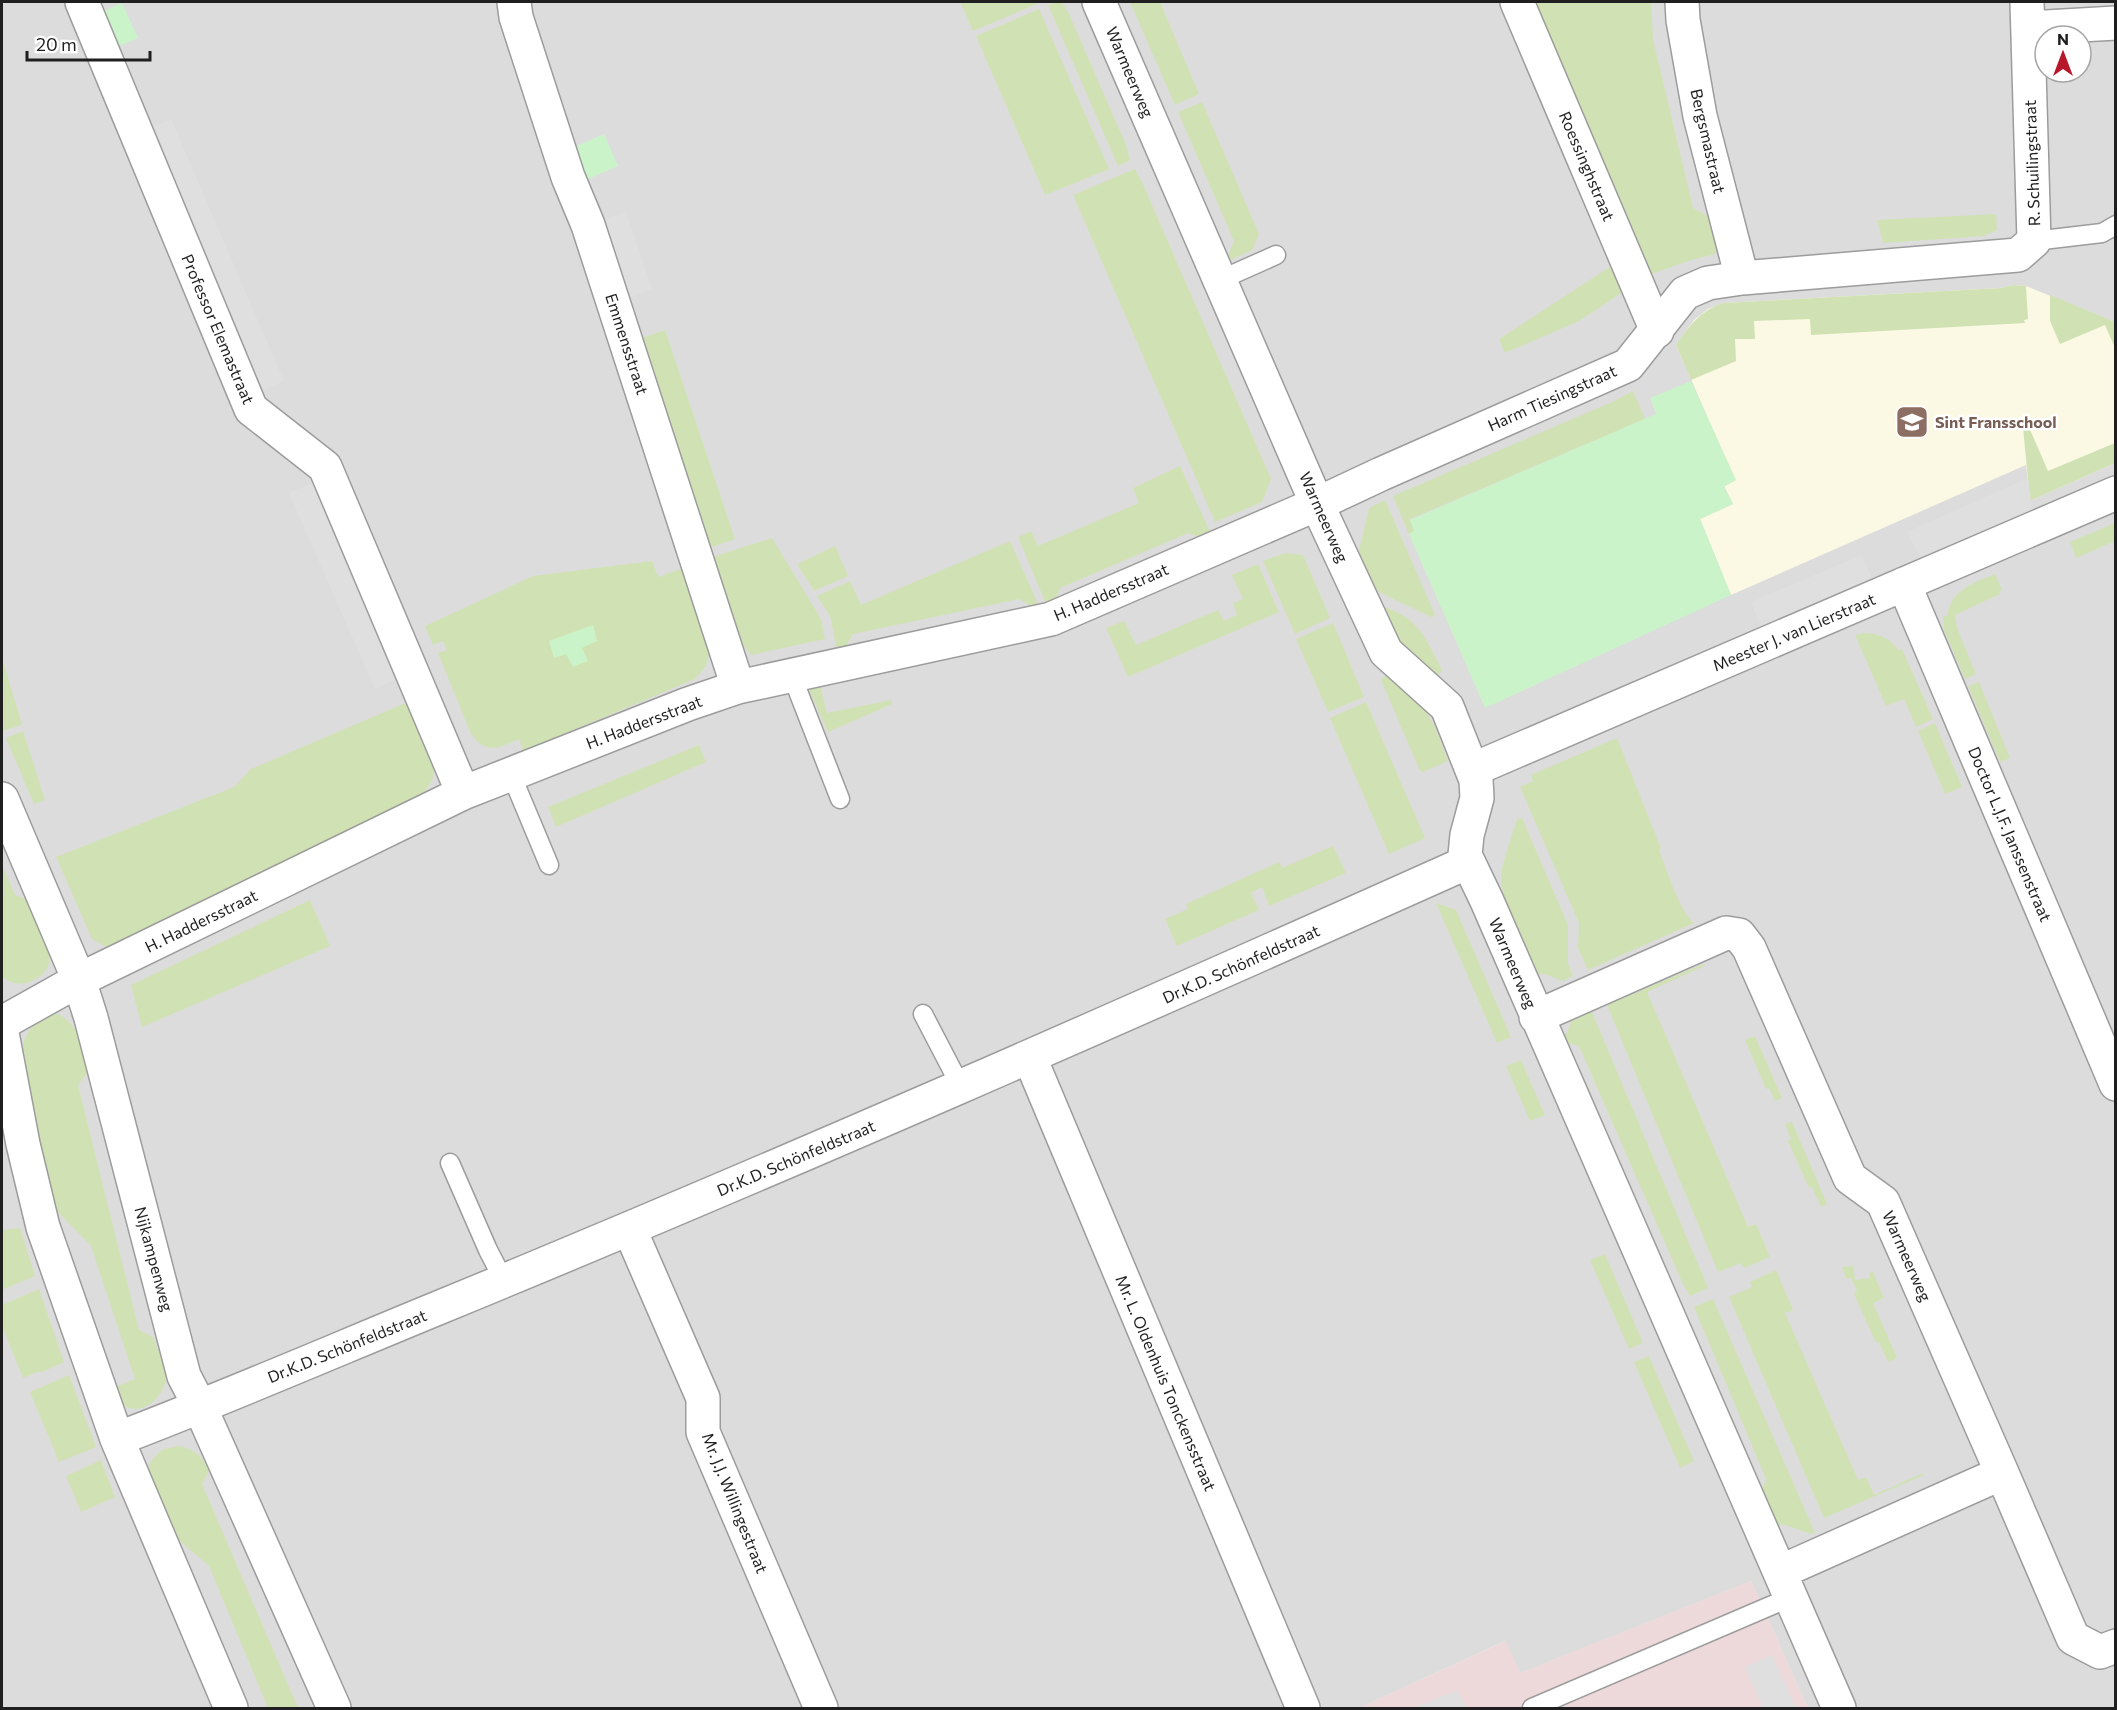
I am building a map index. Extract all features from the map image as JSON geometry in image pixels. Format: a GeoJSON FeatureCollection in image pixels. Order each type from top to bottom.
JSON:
{"type":"FeatureCollection","features":[{"type":"Feature","properties":{"kind":"street","name":"Professor Elemastraat"},"geometry":{"type":"LineString","coordinates":[[82,2],[251,409],[325,466],[463,793]]}},
{"type":"Feature","properties":{"kind":"street","name":"Emmensstraat"},"geometry":{"type":"LineString","coordinates":[[514,2],[519,28],[568,177],[588,225],[738,687]]}},
{"type":"Feature","properties":{"kind":"street","name":"Warmeerweg"},"geometry":{"type":"LineString","coordinates":[[1099,2],[1317,504],[1386,652],[1447,707],[1476,780],[1477,798],[1467,835],[1465,855],[1839,1708]]}},
{"type":"Feature","properties":{"kind":"street","name":"Roessinghstraat"},"geometry":{"type":"LineString","coordinates":[[1517,2],[1657,331]]}},
{"type":"Feature","properties":{"kind":"street","name":"Bergsmastraat"},"geometry":{"type":"LineString","coordinates":[[1682,2],[1683,20],[1700,116],[1742,278]]}},
{"type":"Feature","properties":{"kind":"street","name":"R. Schuilingstraat"},"geometry":{"type":"LineString","coordinates":[[2026,248],[2028,15],[2115,23]]}},
{"type":"Feature","properties":{"kind":"street","name":"Harm Tiesingstraat"},"geometry":{"type":"LineString","coordinates":[[1317,504],[1628,365],[1685,293],[1708,283],[2026,248]]}},
{"type":"Feature","properties":{"kind":"street","name":"Meester J. van Lierstraat"},"geometry":{"type":"LineString","coordinates":[[1472,770],[2115,493]]}},
{"type":"Feature","properties":{"kind":"street","name":"H. Haddersstraat"},"geometry":{"type":"LineString","coordinates":[[2,1023],[79,980],[463,793],[688,704],[738,687],[1051,619],[1317,504]]}},
{"type":"Feature","properties":{"kind":"street","name":"Doctor L.J.F. Janssenstraat"},"geometry":{"type":"LineString","coordinates":[[1904,584],[2115,1084]]}},
{"type":"Feature","properties":{"kind":"street","name":"Nijkampenweg"},"geometry":{"type":"LineString","coordinates":[[2,799],[79,980],[91,1018],[184,1376],[200,1407],[334,1708]]}},
{"type":"Feature","properties":{"kind":"street","name":"Dr.K.D. Schönfeldstraat"},"geometry":{"type":"LineString","coordinates":[[117,1439],[630,1230],[1030,1058],[1468,862]]}},
{"type":"Feature","properties":{"kind":"street","name":"Warmeerweg"},"geometry":{"type":"LineString","coordinates":[[1536,1017],[1726,933],[1739,935],[1749,948],[1850,1178],[1883,1202],[2002,1473]]}},
{"type":"Feature","properties":{"kind":"street"},"geometry":{"type":"LineString","coordinates":[[2,1033],[23,1144],[43,1227],[117,1439],[231,1708]]}},
{"type":"Feature","properties":{"kind":"street","name":"Mr. L. Oldenhuis Tonckensstraat"},"geometry":{"type":"LineString","coordinates":[[1030,1058],[1303,1708]]}},
{"type":"Feature","properties":{"kind":"street","name":"Mr. J.J. Willingestraat"},"geometry":{"type":"LineString","coordinates":[[630,1230],[703,1398],[703,1432],[821,1708]]}},
{"type":"Feature","properties":{"kind":"street"},"geometry":{"type":"LineString","coordinates":[[1785,1585],[2002,1473],[2073,1638],[2100,1652],[2115,1646]]}},
{"type":"Feature","properties":{"kind":"lane"},"geometry":{"type":"LineString","coordinates":[[2026,248],[2102,232],[2115,225]]}},
{"type":"Feature","properties":{"kind":"lane"},"geometry":{"type":"LineString","coordinates":[[1220,280],[1276,255]]}},
{"type":"Feature","properties":{"kind":"lane"},"geometry":{"type":"LineString","coordinates":[[792,676],[840,799]]}},
{"type":"Feature","properties":{"kind":"lane"},"geometry":{"type":"LineString","coordinates":[[511,774],[549,865]]}},
{"type":"Feature","properties":{"kind":"lane"},"geometry":{"type":"LineString","coordinates":[[924,1014],[961,1087]]}},
{"type":"Feature","properties":{"kind":"lane"},"geometry":{"type":"LineString","coordinates":[[450,1163],[504,1281]]}},
{"type":"Feature","properties":{"kind":"lane"},"geometry":{"type":"LineString","coordinates":[[1532,1708],[1785,1585]]}},
{"type":"Feature","properties":{"kind":"shaded area"},"geometry":{"type":"Polygon","coordinates":[[[2,2],[2115,2],[2115,1708],[1808,1708],[1751,1581],[1520,1673],[1505,1641],[1359,1708],[2,1708],[2,2]]]}},
{"type":"Feature","properties":{"kind":"shaded area"},"geometry":{"type":"Polygon","coordinates":[[[171,119],[284,381],[259,392],[146,130],[171,119]]]}},
{"type":"Feature","properties":{"kind":"shaded area"},"geometry":{"type":"Polygon","coordinates":[[[626,212],[652,289],[627,298],[601,220],[626,212]]]}},
{"type":"Feature","properties":{"kind":"shaded area","name":"Sint Fransschool"},"geometry":{"type":"Polygon","coordinates":[[[2013,285],[2026,286],[2115,322],[2115,463],[2030,501],[2026,465],[1731,595],[1700,519],[1733,504],[1724,486],[1735,480],[1676,345],[1694,320],[1708,309],[1723,303],[2001,288],[2013,285]]]}},
{"type":"Feature","properties":{"kind":"shaded area"},"geometry":{"type":"Polygon","coordinates":[[[2028,478],[2032,511],[1921,559],[1907,532],[2028,478]]]}},
{"type":"Feature","properties":{"kind":"shaded area"},"geometry":{"type":"Polygon","coordinates":[[[317,481],[401,677],[375,689],[289,493],[317,481]]]}},
{"type":"Feature","properties":{"kind":"shaded area"},"geometry":{"type":"Polygon","coordinates":[[[1862,555],[1873,581],[1762,629],[1751,602],[1862,555]]]}},
{"type":"Feature","properties":{"kind":"shaded area"},"geometry":{"type":"Polygon","coordinates":[[[1751,1581],[1808,1708],[1359,1708],[1506,1641],[1520,1673],[1751,1581]]]}},
{"type":"Feature","properties":{"kind":"shaded area"},"geometry":{"type":"Polygon","coordinates":[[[1772,1655],[1796,1708],[1763,1708],[1745,1667],[1772,1655]]]}},
{"type":"Feature","properties":{"kind":"shaded area"},"geometry":{"type":"Polygon","coordinates":[[[1457,1690],[1466,1708],[1414,1708],[1457,1690]]]}},
{"type":"Feature","properties":{"kind":"green space"},"geometry":{"type":"Polygon","coordinates":[[[960,2],[1036,2],[1037,4],[973,31],[960,2]]]}},
{"type":"Feature","properties":{"kind":"green space"},"geometry":{"type":"Polygon","coordinates":[[[1062,2],[1069,14],[1126,145],[1130,160],[1118,166],[1048,5],[1062,2]]]}},
{"type":"Feature","properties":{"kind":"green space"},"geometry":{"type":"Polygon","coordinates":[[[1130,2],[1160,2],[1199,94],[1175,105],[1130,2]]]}},
{"type":"Feature","properties":{"kind":"green space"},"geometry":{"type":"Polygon","coordinates":[[[1529,2],[1651,2],[1653,39],[1693,208],[1716,221],[1721,244],[1715,254],[1646,276],[1529,2]]]}},
{"type":"Feature","properties":{"kind":"green space"},"geometry":{"type":"Polygon","coordinates":[[[122,3],[138,38],[108,51],[93,16],[122,3]]]}},
{"type":"Feature","properties":{"kind":"green space"},"geometry":{"type":"Polygon","coordinates":[[[1039,9],[1109,169],[1045,195],[976,36],[1039,9]]]}},
{"type":"Feature","properties":{"kind":"green space"},"geometry":{"type":"Polygon","coordinates":[[[1202,102],[1259,234],[1252,250],[1228,261],[1227,258],[1234,241],[1178,112],[1202,102]]]}},
{"type":"Feature","properties":{"kind":"green space"},"geometry":{"type":"Polygon","coordinates":[[[604,134],[618,166],[586,180],[572,148],[604,134]]]}},
{"type":"Feature","properties":{"kind":"green space"},"geometry":{"type":"Polygon","coordinates":[[[1135,169],[1271,479],[1262,502],[1215,522],[1073,195],[1135,169]]]}},
{"type":"Feature","properties":{"kind":"green space"},"geometry":{"type":"Polygon","coordinates":[[[1996,214],[1997,230],[1984,236],[1883,243],[1877,220],[1996,214]]]}},
{"type":"Feature","properties":{"kind":"green space"},"geometry":{"type":"Polygon","coordinates":[[[1618,264],[1629,288],[1579,321],[1505,353],[1499,339],[1605,270],[1618,264]]]}},
{"type":"Feature","properties":{"kind":"green space"},"geometry":{"type":"Polygon","coordinates":[[[2013,285],[2026,286],[2028,319],[2024,320],[2025,323],[1811,335],[1810,319],[1754,321],[1755,339],[1735,339],[1736,361],[1691,380],[1676,345],[1696,320],[1708,310],[1723,303],[2001,288],[2013,285]]]}},
{"type":"Feature","properties":{"kind":"green space"},"geometry":{"type":"Polygon","coordinates":[[[2050,295],[2115,322],[2115,348],[2105,325],[2060,344],[2050,321],[2050,295]]]}},
{"type":"Feature","properties":{"kind":"green space"},"geometry":{"type":"Polygon","coordinates":[[[665,330],[735,539],[709,548],[639,339],[665,330]]]}},
{"type":"Feature","properties":{"kind":"green space"},"geometry":{"type":"Polygon","coordinates":[[[1691,381],[1736,480],[1724,487],[1733,504],[1700,519],[1731,595],[1485,708],[1409,534],[1414,531],[1410,520],[1656,414],[1650,398],[1691,381]]]}},
{"type":"Feature","properties":{"kind":"green space"},"geometry":{"type":"Polygon","coordinates":[[[1633,391],[1645,419],[1410,519],[1414,531],[1409,534],[1393,496],[1633,391]]]}},
{"type":"Feature","properties":{"kind":"green space"},"geometry":{"type":"Polygon","coordinates":[[[2028,425],[2048,471],[2115,443],[2115,463],[2030,501],[2023,427],[2028,425]]]}},
{"type":"Feature","properties":{"kind":"green space"},"geometry":{"type":"Polygon","coordinates":[[[1180,466],[1212,536],[1204,539],[1188,533],[1060,588],[1055,603],[1047,606],[1018,537],[1031,531],[1038,546],[1139,503],[1133,488],[1180,466]]]}},
{"type":"Feature","properties":{"kind":"green space"},"geometry":{"type":"Polygon","coordinates":[[[1385,500],[1435,615],[1431,617],[1379,592],[1372,586],[1357,559],[1369,508],[1385,500]]]}},
{"type":"Feature","properties":{"kind":"green space"},"geometry":{"type":"Polygon","coordinates":[[[2115,523],[2115,541],[2076,558],[2070,542],[2115,523]]]}},
{"type":"Feature","properties":{"kind":"green space"},"geometry":{"type":"Polygon","coordinates":[[[772,538],[821,619],[825,639],[751,655],[742,643],[713,557],[772,538]]]}},
{"type":"Feature","properties":{"kind":"green space"},"geometry":{"type":"Polygon","coordinates":[[[1010,541],[1038,608],[1019,599],[853,634],[845,648],[837,650],[830,616],[817,596],[850,581],[861,605],[1010,541]]]}},
{"type":"Feature","properties":{"kind":"green space"},"geometry":{"type":"Polygon","coordinates":[[[835,546],[848,576],[814,591],[797,564],[835,546]]]}},
{"type":"Feature","properties":{"kind":"green space"},"geometry":{"type":"Polygon","coordinates":[[[1285,553],[1303,555],[1330,618],[1295,634],[1263,561],[1285,553]]]}},
{"type":"Feature","properties":{"kind":"green space"},"geometry":{"type":"Polygon","coordinates":[[[652,561],[658,577],[684,568],[710,651],[706,666],[695,679],[523,751],[519,739],[493,748],[477,741],[471,734],[438,653],[447,650],[443,641],[433,645],[425,626],[533,576],[652,561]]]}},
{"type":"Feature","properties":{"kind":"green space"},"geometry":{"type":"Polygon","coordinates":[[[1258,564],[1279,612],[1128,677],[1106,628],[1124,621],[1136,645],[1218,610],[1224,621],[1237,615],[1233,603],[1243,599],[1232,575],[1258,564]]]}},
{"type":"Feature","properties":{"kind":"green space"},"geometry":{"type":"Polygon","coordinates":[[[1995,574],[2002,590],[2000,594],[1955,615],[1957,628],[1976,674],[1965,679],[1944,630],[1943,616],[1947,616],[1954,599],[1965,588],[1995,574]]]}},
{"type":"Feature","properties":{"kind":"green space"},"geometry":{"type":"Polygon","coordinates":[[[1375,604],[1410,620],[1430,646],[1442,670],[1439,674],[1437,675],[1391,638],[1375,604]]]}},
{"type":"Feature","properties":{"kind":"green space"},"geometry":{"type":"Polygon","coordinates":[[[1333,623],[1364,697],[1328,712],[1296,639],[1333,623]]]}},
{"type":"Feature","properties":{"kind":"green space"},"geometry":{"type":"Polygon","coordinates":[[[593,625],[597,641],[582,648],[588,661],[573,667],[566,654],[554,658],[549,641],[593,625]]]}},
{"type":"Feature","properties":{"kind":"green space"},"geometry":{"type":"Polygon","coordinates":[[[1864,633],[1884,637],[1899,651],[1902,649],[1933,719],[1916,727],[1904,699],[1886,706],[1855,635],[1864,633]]]}},
{"type":"Feature","properties":{"kind":"green space"},"geometry":{"type":"Polygon","coordinates":[[[2,657],[22,725],[2,731],[2,657]]]}},
{"type":"Feature","properties":{"kind":"green space"},"geometry":{"type":"Polygon","coordinates":[[[1388,676],[1426,712],[1434,725],[1448,761],[1423,772],[1420,771],[1381,680],[1388,676]]]}},
{"type":"Feature","properties":{"kind":"green space"},"geometry":{"type":"Polygon","coordinates":[[[1979,682],[2010,758],[2000,762],[1968,686],[1979,682]]]}},
{"type":"Feature","properties":{"kind":"green space"},"geometry":{"type":"Polygon","coordinates":[[[820,684],[827,713],[891,700],[892,704],[828,732],[809,690],[809,687],[820,684]]]}},
{"type":"Feature","properties":{"kind":"green space"},"geometry":{"type":"Polygon","coordinates":[[[410,701],[435,765],[432,781],[422,795],[110,949],[92,939],[56,857],[234,787],[251,769],[410,701]]]}},
{"type":"Feature","properties":{"kind":"green space"},"geometry":{"type":"Polygon","coordinates":[[[1366,702],[1425,838],[1389,854],[1330,718],[1366,702]]]}},
{"type":"Feature","properties":{"kind":"green space"},"geometry":{"type":"Polygon","coordinates":[[[1935,723],[1962,787],[1945,794],[1918,731],[1935,723]]]}},
{"type":"Feature","properties":{"kind":"green space"},"geometry":{"type":"Polygon","coordinates":[[[23,731],[45,800],[34,804],[6,738],[23,731]]]}},
{"type":"Feature","properties":{"kind":"green space"},"geometry":{"type":"Polygon","coordinates":[[[1617,738],[1661,848],[1659,850],[1674,889],[1683,909],[1694,923],[1588,970],[1578,948],[1579,923],[1520,787],[1533,781],[1531,775],[1617,738]]]}},
{"type":"Feature","properties":{"kind":"green space"},"geometry":{"type":"Polygon","coordinates":[[[699,745],[706,762],[556,827],[548,807],[699,745]]]}},
{"type":"Feature","properties":{"kind":"green space"},"geometry":{"type":"Polygon","coordinates":[[[1522,818],[1568,925],[1568,964],[1573,976],[1563,981],[1541,973],[1537,976],[1505,900],[1501,878],[1505,857],[1517,819],[1522,818]]]}},
{"type":"Feature","properties":{"kind":"green space"},"geometry":{"type":"Polygon","coordinates":[[[1333,846],[1346,873],[1269,906],[1262,887],[1251,893],[1259,910],[1177,946],[1165,919],[1188,909],[1186,904],[1279,862],[1282,868],[1333,846]]]}},
{"type":"Feature","properties":{"kind":"green space"},"geometry":{"type":"Polygon","coordinates":[[[2,865],[15,895],[27,899],[49,955],[45,972],[32,981],[20,984],[2,976],[2,865]]]}},
{"type":"Feature","properties":{"kind":"green space"},"geometry":{"type":"Polygon","coordinates":[[[310,900],[330,946],[142,1027],[131,985],[310,900]]]}},
{"type":"Feature","properties":{"kind":"green space"},"geometry":{"type":"Polygon","coordinates":[[[1436,903],[1456,910],[1511,1037],[1497,1043],[1436,903]]]}},
{"type":"Feature","properties":{"kind":"green space"},"geometry":{"type":"Polygon","coordinates":[[[1703,964],[1704,966],[1647,992],[1748,1227],[1756,1224],[1770,1257],[1744,1268],[1741,1263],[1718,1272],[1607,1005],[1703,964]]]}},
{"type":"Feature","properties":{"kind":"green space"},"geometry":{"type":"Polygon","coordinates":[[[1589,1005],[1708,1288],[1690,1296],[1579,1046],[1565,1042],[1562,1035],[1567,1033],[1575,1011],[1589,1005]]]}},
{"type":"Feature","properties":{"kind":"green space"},"geometry":{"type":"Polygon","coordinates":[[[58,1014],[72,1025],[80,1039],[88,1072],[78,1085],[139,1330],[153,1337],[166,1372],[161,1393],[149,1405],[142,1408],[126,1407],[119,1401],[113,1388],[135,1379],[91,1246],[50,1204],[33,1128],[23,1044],[28,1032],[36,1023],[58,1014]]]}},
{"type":"Feature","properties":{"kind":"green space"},"geometry":{"type":"Polygon","coordinates":[[[1755,1036],[1782,1098],[1775,1101],[1769,1088],[1766,1089],[1745,1040],[1755,1036]]]}},
{"type":"Feature","properties":{"kind":"green space"},"geometry":{"type":"Polygon","coordinates":[[[1521,1060],[1545,1115],[1530,1121],[1506,1066],[1521,1060]]]}},
{"type":"Feature","properties":{"kind":"green space"},"geometry":{"type":"Polygon","coordinates":[[[1792,1122],[1827,1204],[1821,1207],[1812,1187],[1809,1188],[1788,1141],[1791,1139],[1785,1124],[1792,1122]]]}},
{"type":"Feature","properties":{"kind":"green space"},"geometry":{"type":"Polygon","coordinates":[[[20,1228],[35,1276],[4,1289],[2,1288],[2,1230],[20,1228]]]}},
{"type":"Feature","properties":{"kind":"green space"},"geometry":{"type":"Polygon","coordinates":[[[1605,1254],[1643,1343],[1629,1349],[1590,1260],[1605,1254]]]}},
{"type":"Feature","properties":{"kind":"green space"},"geometry":{"type":"Polygon","coordinates":[[[1853,1266],[1855,1280],[1870,1278],[1869,1272],[1873,1272],[1884,1298],[1873,1303],[1897,1358],[1888,1362],[1879,1342],[1876,1343],[1854,1294],[1857,1291],[1851,1278],[1847,1279],[1842,1267],[1853,1266]]]}},
{"type":"Feature","properties":{"kind":"green space"},"geometry":{"type":"Polygon","coordinates":[[[1776,1270],[1793,1310],[1785,1313],[1858,1480],[1866,1477],[1874,1495],[1923,1473],[1924,1475],[1824,1518],[1729,1297],[1752,1287],[1750,1282],[1776,1270]]]}},
{"type":"Feature","properties":{"kind":"green space"},"geometry":{"type":"Polygon","coordinates":[[[39,1289],[64,1362],[23,1378],[2,1326],[2,1305],[39,1289]]]}},
{"type":"Feature","properties":{"kind":"green space"},"geometry":{"type":"Polygon","coordinates":[[[1713,1299],[1815,1533],[1811,1534],[1783,1524],[1776,1527],[1761,1493],[1766,1479],[1694,1307],[1713,1299]]]}},
{"type":"Feature","properties":{"kind":"green space"},"geometry":{"type":"Polygon","coordinates":[[[1649,1356],[1694,1461],[1680,1468],[1634,1362],[1649,1356]]]}},
{"type":"Feature","properties":{"kind":"green space"},"geometry":{"type":"Polygon","coordinates":[[[69,1375],[96,1447],[59,1462],[30,1392],[69,1375]]]}},
{"type":"Feature","properties":{"kind":"green space"},"geometry":{"type":"Polygon","coordinates":[[[179,1446],[197,1454],[209,1471],[202,1484],[298,1708],[268,1708],[209,1566],[166,1529],[147,1475],[149,1464],[158,1453],[164,1449],[179,1446]]]}},
{"type":"Feature","properties":{"kind":"green space"},"geometry":{"type":"Polygon","coordinates":[[[101,1460],[115,1497],[81,1512],[66,1476],[101,1460]]]}},
{"type":"Feature","properties":{"kind":"place","name":"Sint Fransschool"},"geometry":{"type":"Point","coordinates":[1912,422]}}]}
